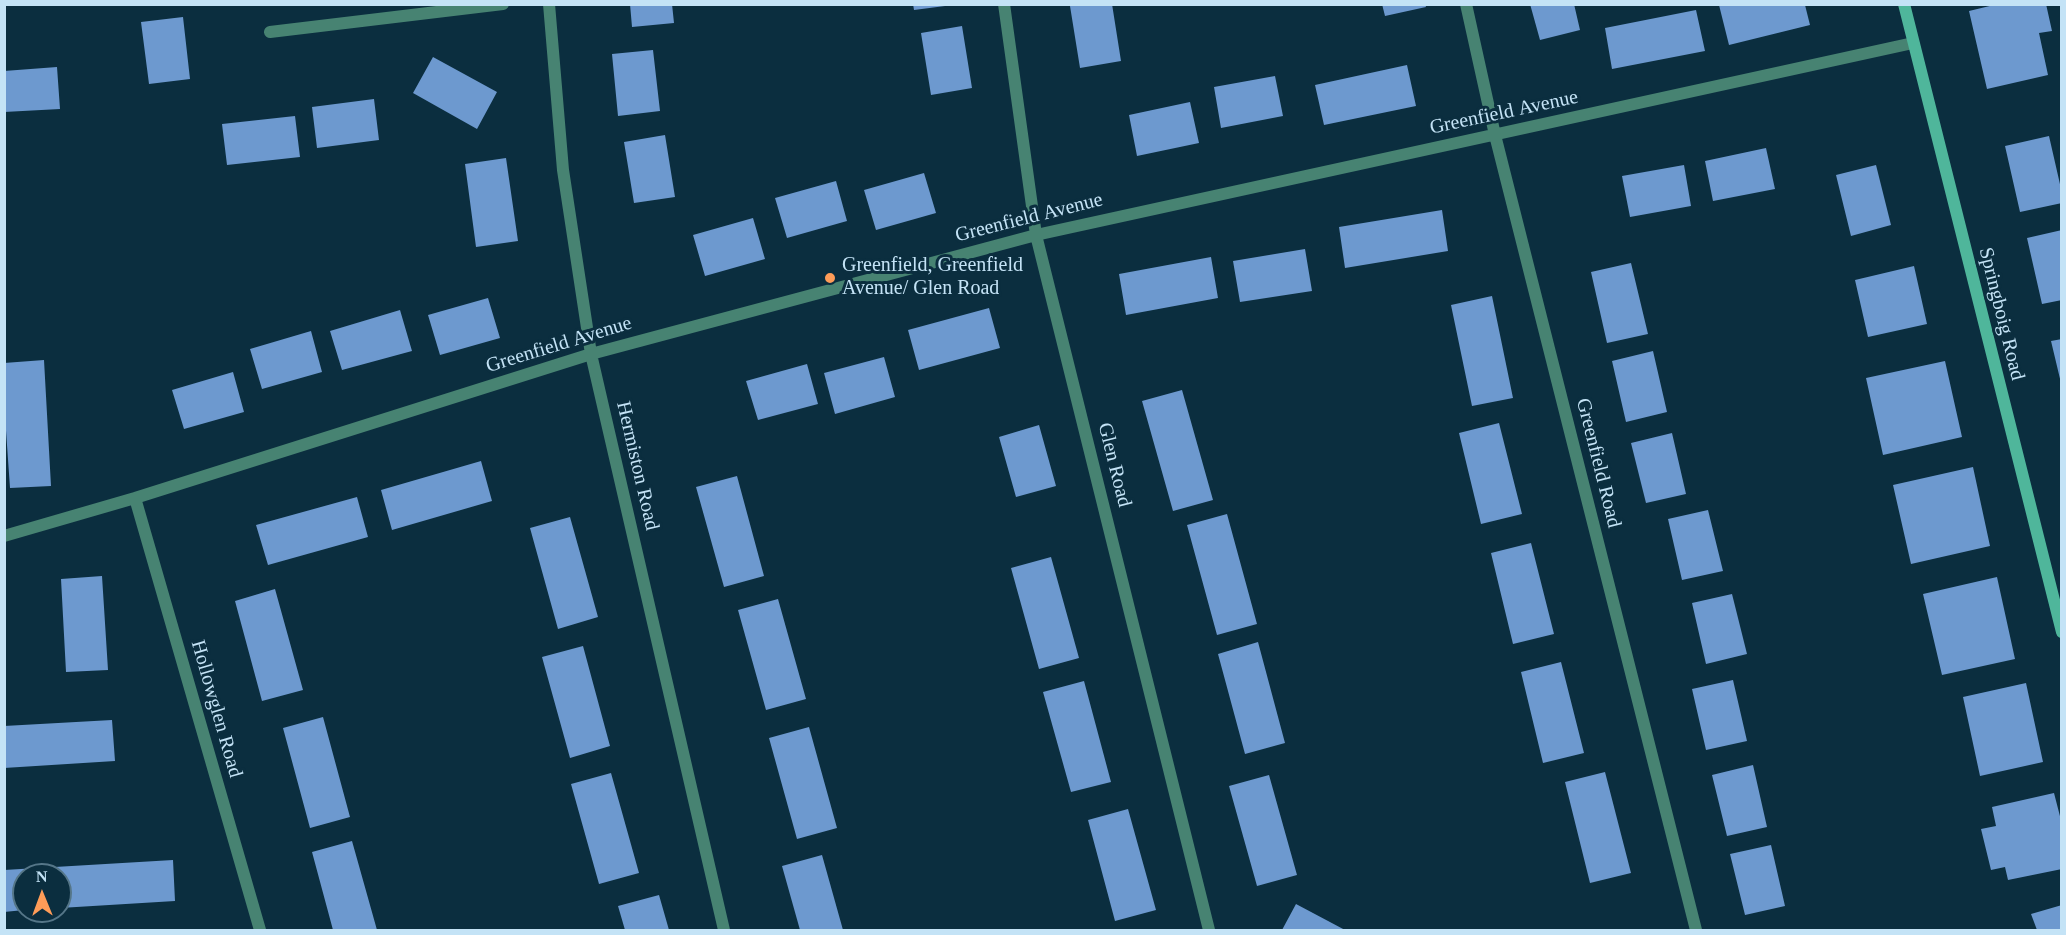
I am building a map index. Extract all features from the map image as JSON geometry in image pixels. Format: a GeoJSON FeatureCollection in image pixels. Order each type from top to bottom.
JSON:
{"type":"FeatureCollection","features":[{"type":"Feature","properties":{"kind":"main road","name":"Springboig Road"},"geometry":{"type":"LineString","coordinates":[[1904,4],[2061,632]]}},
{"type":"Feature","properties":{"kind":"street"},"geometry":{"type":"LineString","coordinates":[[270,32],[503,4]]}},
{"type":"Feature","properties":{"kind":"street","name":"Hermiston Road"},"geometry":{"type":"LineString","coordinates":[[549,4],[563,170],[591,354],[724,930]]}},
{"type":"Feature","properties":{"kind":"street","name":"Glen Road"},"geometry":{"type":"LineString","coordinates":[[1004,4],[1036,235],[1209,930]]}},
{"type":"Feature","properties":{"kind":"street","name":"Greenfield Road"},"geometry":{"type":"LineString","coordinates":[[1466,4],[1495,135],[1696,930]]}},
{"type":"Feature","properties":{"kind":"street","name":"Greenfield Avenue"},"geometry":{"type":"LineString","coordinates":[[4,536],[135,498],[591,354],[1036,235],[1913,43]]}},
{"type":"Feature","properties":{"kind":"street","name":"Hollowglen Road"},"geometry":{"type":"LineString","coordinates":[[135,498],[260,930]]}},
{"type":"Feature","properties":{"kind":"building"},"geometry":{"type":"Polygon","coordinates":[[[630,4],[672,4],[674,23],[632,27],[630,4]]]}},
{"type":"Feature","properties":{"kind":"building"},"geometry":{"type":"Polygon","coordinates":[[[913,4],[945,4],[945,6],[914,10],[913,4]]]}},
{"type":"Feature","properties":{"kind":"building"},"geometry":{"type":"Polygon","coordinates":[[[1112,4],[1121,61],[1080,68],[1070,6],[1112,4]]]}},
{"type":"Feature","properties":{"kind":"building"},"geometry":{"type":"Polygon","coordinates":[[[1382,4],[1425,4],[1426,7],[1385,16],[1382,4]]]}},
{"type":"Feature","properties":{"kind":"building"},"geometry":{"type":"Polygon","coordinates":[[[1530,4],[1574,4],[1580,30],[1540,40],[1530,4]]]}},
{"type":"Feature","properties":{"kind":"building"},"geometry":{"type":"Polygon","coordinates":[[[1998,4],[2046,4],[2052,31],[2039,33],[2048,75],[1987,89],[1969,11],[1998,4]]]}},
{"type":"Feature","properties":{"kind":"building"},"geometry":{"type":"Polygon","coordinates":[[[1719,5],[1805,5],[1810,25],[1729,45],[1719,5]]]}},
{"type":"Feature","properties":{"kind":"building"},"geometry":{"type":"Polygon","coordinates":[[[1696,10],[1705,51],[1612,69],[1605,28],[1696,10]]]}},
{"type":"Feature","properties":{"kind":"building"},"geometry":{"type":"Polygon","coordinates":[[[183,17],[190,79],[149,84],[141,22],[183,17]]]}},
{"type":"Feature","properties":{"kind":"building"},"geometry":{"type":"Polygon","coordinates":[[[962,26],[972,88],[931,95],[921,33],[962,26]]]}},
{"type":"Feature","properties":{"kind":"building"},"geometry":{"type":"Polygon","coordinates":[[[653,50],[660,111],[618,116],[612,54],[653,50]]]}},
{"type":"Feature","properties":{"kind":"building"},"geometry":{"type":"Polygon","coordinates":[[[433,57],[497,92],[477,129],[413,93],[433,57]]]}},
{"type":"Feature","properties":{"kind":"building"},"geometry":{"type":"Polygon","coordinates":[[[1407,65],[1416,106],[1324,125],[1315,85],[1407,65]]]}},
{"type":"Feature","properties":{"kind":"building"},"geometry":{"type":"Polygon","coordinates":[[[57,67],[60,109],[4,112],[4,71],[57,67]]]}},
{"type":"Feature","properties":{"kind":"building"},"geometry":{"type":"Polygon","coordinates":[[[1275,76],[1283,116],[1221,128],[1214,87],[1275,76]]]}},
{"type":"Feature","properties":{"kind":"building"},"geometry":{"type":"Polygon","coordinates":[[[374,99],[379,140],[317,148],[312,107],[374,99]]]}},
{"type":"Feature","properties":{"kind":"building"},"geometry":{"type":"Polygon","coordinates":[[[1190,102],[1199,143],[1137,156],[1129,115],[1190,102]]]}},
{"type":"Feature","properties":{"kind":"building"},"geometry":{"type":"Polygon","coordinates":[[[295,116],[300,157],[227,165],[222,124],[295,116]]]}},
{"type":"Feature","properties":{"kind":"building"},"geometry":{"type":"Polygon","coordinates":[[[665,135],[675,197],[634,203],[624,142],[665,135]]]}},
{"type":"Feature","properties":{"kind":"building"},"geometry":{"type":"Polygon","coordinates":[[[2049,136],[2062,193],[2062,203],[2020,212],[2005,146],[2049,136]]]}},
{"type":"Feature","properties":{"kind":"building"},"geometry":{"type":"Polygon","coordinates":[[[1766,148],[1775,189],[1713,201],[1705,161],[1766,148]]]}},
{"type":"Feature","properties":{"kind":"building"},"geometry":{"type":"Polygon","coordinates":[[[506,158],[518,241],[476,247],[465,164],[506,158]]]}},
{"type":"Feature","properties":{"kind":"building"},"geometry":{"type":"Polygon","coordinates":[[[1684,165],[1691,206],[1630,217],[1622,176],[1684,165]]]}},
{"type":"Feature","properties":{"kind":"building"},"geometry":{"type":"Polygon","coordinates":[[[1876,165],[1891,225],[1851,236],[1836,175],[1876,165]]]}},
{"type":"Feature","properties":{"kind":"building"},"geometry":{"type":"Polygon","coordinates":[[[924,173],[936,213],[876,230],[864,190],[924,173]]]}},
{"type":"Feature","properties":{"kind":"building"},"geometry":{"type":"Polygon","coordinates":[[[836,181],[847,221],[787,238],[775,198],[836,181]]]}},
{"type":"Feature","properties":{"kind":"building"},"geometry":{"type":"Polygon","coordinates":[[[1442,210],[1448,251],[1345,268],[1339,227],[1442,210]]]}},
{"type":"Feature","properties":{"kind":"building"},"geometry":{"type":"Polygon","coordinates":[[[753,218],[765,259],[705,276],[693,235],[753,218]]]}},
{"type":"Feature","properties":{"kind":"building"},"geometry":{"type":"Polygon","coordinates":[[[2062,230],[2062,300],[2042,304],[2027,238],[2062,230]]]}},
{"type":"Feature","properties":{"kind":"building"},"geometry":{"type":"Polygon","coordinates":[[[1305,249],[1312,291],[1240,302],[1233,261],[1305,249]]]}},
{"type":"Feature","properties":{"kind":"building"},"geometry":{"type":"Polygon","coordinates":[[[1211,257],[1218,298],[1126,315],[1119,274],[1211,257]]]}},
{"type":"Feature","properties":{"kind":"building"},"geometry":{"type":"Polygon","coordinates":[[[1631,263],[1648,334],[1607,343],[1591,272],[1631,263]]]}},
{"type":"Feature","properties":{"kind":"building"},"geometry":{"type":"Polygon","coordinates":[[[1914,266],[1927,324],[1868,337],[1855,280],[1914,266]]]}},
{"type":"Feature","properties":{"kind":"building"},"geometry":{"type":"Polygon","coordinates":[[[1492,296],[1513,398],[1472,406],[1451,305],[1492,296]]]}},
{"type":"Feature","properties":{"kind":"building"},"geometry":{"type":"Polygon","coordinates":[[[488,298],[500,338],[440,355],[428,315],[488,298]]]}},
{"type":"Feature","properties":{"kind":"building"},"geometry":{"type":"Polygon","coordinates":[[[989,308],[1000,348],[919,370],[908,330],[989,308]]]}},
{"type":"Feature","properties":{"kind":"building"},"geometry":{"type":"Polygon","coordinates":[[[400,310],[412,351],[342,370],[330,331],[400,310]]]}},
{"type":"Feature","properties":{"kind":"building"},"geometry":{"type":"Polygon","coordinates":[[[311,331],[322,372],[262,389],[250,349],[311,331]]]}},
{"type":"Feature","properties":{"kind":"building"},"geometry":{"type":"Polygon","coordinates":[[[2062,339],[2062,383],[2061,383],[2051,341],[2062,339]]]}},
{"type":"Feature","properties":{"kind":"building"},"geometry":{"type":"Polygon","coordinates":[[[1653,351],[1667,412],[1626,422],[1612,361],[1653,351]]]}},
{"type":"Feature","properties":{"kind":"building"},"geometry":{"type":"Polygon","coordinates":[[[884,357],[895,397],[835,414],[824,373],[884,357]]]}},
{"type":"Feature","properties":{"kind":"building"},"geometry":{"type":"Polygon","coordinates":[[[44,360],[51,486],[10,488],[4,402],[4,363],[44,360]]]}},
{"type":"Feature","properties":{"kind":"building"},"geometry":{"type":"Polygon","coordinates":[[[1945,361],[1962,437],[1883,455],[1866,378],[1945,361]]]}},
{"type":"Feature","properties":{"kind":"building"},"geometry":{"type":"Polygon","coordinates":[[[807,364],[818,404],[758,420],[746,381],[807,364]]]}},
{"type":"Feature","properties":{"kind":"building"},"geometry":{"type":"Polygon","coordinates":[[[233,372],[244,412],[184,429],[172,390],[233,372]]]}},
{"type":"Feature","properties":{"kind":"building"},"geometry":{"type":"Polygon","coordinates":[[[1182,390],[1213,500],[1173,511],[1142,401],[1182,390]]]}},
{"type":"Feature","properties":{"kind":"building"},"geometry":{"type":"Polygon","coordinates":[[[1499,423],[1522,514],[1481,524],[1459,433],[1499,423]]]}},
{"type":"Feature","properties":{"kind":"building"},"geometry":{"type":"Polygon","coordinates":[[[1039,425],[1056,486],[1016,497],[999,437],[1039,425]]]}},
{"type":"Feature","properties":{"kind":"building"},"geometry":{"type":"Polygon","coordinates":[[[1672,433],[1686,494],[1646,503],[1631,443],[1672,433]]]}},
{"type":"Feature","properties":{"kind":"building"},"geometry":{"type":"Polygon","coordinates":[[[481,461],[492,501],[392,530],[381,490],[481,461]]]}},
{"type":"Feature","properties":{"kind":"building"},"geometry":{"type":"Polygon","coordinates":[[[1973,467],[1990,546],[1911,564],[1893,485],[1973,467]]]}},
{"type":"Feature","properties":{"kind":"building"},"geometry":{"type":"Polygon","coordinates":[[[737,476],[764,576],[724,587],[696,487],[737,476]]]}},
{"type":"Feature","properties":{"kind":"building"},"geometry":{"type":"Polygon","coordinates":[[[357,497],[368,537],[268,565],[256,525],[357,497]]]}},
{"type":"Feature","properties":{"kind":"building"},"geometry":{"type":"Polygon","coordinates":[[[1708,510],[1723,571],[1682,580],[1668,519],[1708,510]]]}},
{"type":"Feature","properties":{"kind":"building"},"geometry":{"type":"Polygon","coordinates":[[[1227,514],[1257,624],[1217,635],[1187,525],[1227,514]]]}},
{"type":"Feature","properties":{"kind":"building"},"geometry":{"type":"Polygon","coordinates":[[[570,517],[598,617],[558,629],[530,528],[570,517]]]}},
{"type":"Feature","properties":{"kind":"building"},"geometry":{"type":"Polygon","coordinates":[[[1531,543],[1554,634],[1513,644],[1491,553],[1531,543]]]}},
{"type":"Feature","properties":{"kind":"building"},"geometry":{"type":"Polygon","coordinates":[[[1051,557],[1079,658],[1039,669],[1011,568],[1051,557]]]}},
{"type":"Feature","properties":{"kind":"building"},"geometry":{"type":"Polygon","coordinates":[[[102,576],[108,670],[66,672],[61,579],[102,576]]]}},
{"type":"Feature","properties":{"kind":"building"},"geometry":{"type":"Polygon","coordinates":[[[1997,577],[2015,659],[1942,675],[1923,594],[1997,577]]]}},
{"type":"Feature","properties":{"kind":"building"},"geometry":{"type":"Polygon","coordinates":[[[275,589],[303,690],[262,701],[235,601],[275,589]]]}},
{"type":"Feature","properties":{"kind":"building"},"geometry":{"type":"Polygon","coordinates":[[[1732,594],[1747,654],[1706,664],[1692,603],[1732,594]]]}},
{"type":"Feature","properties":{"kind":"building"},"geometry":{"type":"Polygon","coordinates":[[[778,599],[806,699],[766,710],[738,610],[778,599]]]}},
{"type":"Feature","properties":{"kind":"building"},"geometry":{"type":"Polygon","coordinates":[[[1258,642],[1285,743],[1245,754],[1218,654],[1258,642]]]}},
{"type":"Feature","properties":{"kind":"building"},"geometry":{"type":"Polygon","coordinates":[[[583,646],[610,746],[570,758],[542,657],[583,646]]]}},
{"type":"Feature","properties":{"kind":"building"},"geometry":{"type":"Polygon","coordinates":[[[1561,662],[1584,753],[1543,763],[1521,672],[1561,662]]]}},
{"type":"Feature","properties":{"kind":"building"},"geometry":{"type":"Polygon","coordinates":[[[1733,680],[1747,741],[1706,750],[1692,689],[1733,680]]]}},
{"type":"Feature","properties":{"kind":"building"},"geometry":{"type":"Polygon","coordinates":[[[1084,681],[1111,782],[1071,792],[1043,692],[1084,681]]]}},
{"type":"Feature","properties":{"kind":"building"},"geometry":{"type":"Polygon","coordinates":[[[2026,683],[2043,762],[1980,776],[1963,697],[2026,683]]]}},
{"type":"Feature","properties":{"kind":"building"},"geometry":{"type":"Polygon","coordinates":[[[323,717],[350,817],[310,828],[283,728],[323,717]]]}},
{"type":"Feature","properties":{"kind":"building"},"geometry":{"type":"Polygon","coordinates":[[[112,720],[115,761],[4,768],[4,726],[112,720]]]}},
{"type":"Feature","properties":{"kind":"building"},"geometry":{"type":"Polygon","coordinates":[[[809,727],[837,828],[797,839],[769,738],[809,727]]]}},
{"type":"Feature","properties":{"kind":"building"},"geometry":{"type":"Polygon","coordinates":[[[1753,765],[1767,827],[1727,836],[1712,775],[1753,765]]]}},
{"type":"Feature","properties":{"kind":"building"},"geometry":{"type":"Polygon","coordinates":[[[1605,772],[1631,873],[1590,883],[1565,782],[1605,772]]]}},
{"type":"Feature","properties":{"kind":"building"},"geometry":{"type":"Polygon","coordinates":[[[611,773],[639,873],[599,884],[571,784],[611,773]]]}},
{"type":"Feature","properties":{"kind":"building"},"geometry":{"type":"Polygon","coordinates":[[[1269,775],[1297,875],[1257,886],[1229,786],[1269,775]]]}},
{"type":"Feature","properties":{"kind":"building"},"geometry":{"type":"Polygon","coordinates":[[[2054,793],[2062,824],[2062,869],[2008,880],[2005,867],[1991,870],[1981,829],[1996,826],[1992,807],[2054,793]]]}},
{"type":"Feature","properties":{"kind":"building"},"geometry":{"type":"Polygon","coordinates":[[[1128,809],[1156,910],[1115,921],[1088,820],[1128,809]]]}},
{"type":"Feature","properties":{"kind":"building"},"geometry":{"type":"Polygon","coordinates":[[[352,841],[377,930],[333,930],[312,852],[352,841]]]}},
{"type":"Feature","properties":{"kind":"building"},"geometry":{"type":"Polygon","coordinates":[[[1771,845],[1785,906],[1745,915],[1730,854],[1771,845]]]}},
{"type":"Feature","properties":{"kind":"building"},"geometry":{"type":"Polygon","coordinates":[[[822,855],[843,930],[800,930],[782,866],[822,855]]]}},
{"type":"Feature","properties":{"kind":"building"},"geometry":{"type":"Polygon","coordinates":[[[173,860],[175,901],[72,907],[72,866],[173,860]]]}},
{"type":"Feature","properties":{"kind":"building"},"geometry":{"type":"Polygon","coordinates":[[[4,870],[12,870],[12,911],[4,912],[4,870]]]}},
{"type":"Feature","properties":{"kind":"building"},"geometry":{"type":"Polygon","coordinates":[[[659,895],[669,930],[625,930],[618,906],[659,895]]]}},
{"type":"Feature","properties":{"kind":"building"},"geometry":{"type":"Polygon","coordinates":[[[1296,904],[1345,930],[1282,930],[1296,904]]]}},
{"type":"Feature","properties":{"kind":"building"},"geometry":{"type":"Polygon","coordinates":[[[2062,905],[2062,930],[2037,930],[2031,914],[2062,905]]]}},
{"type":"Feature","properties":{"kind":"place","name":"Greenfield, Greenfield Avenue/ Glen Road"},"geometry":{"type":"Point","coordinates":[830,278]}}]}
